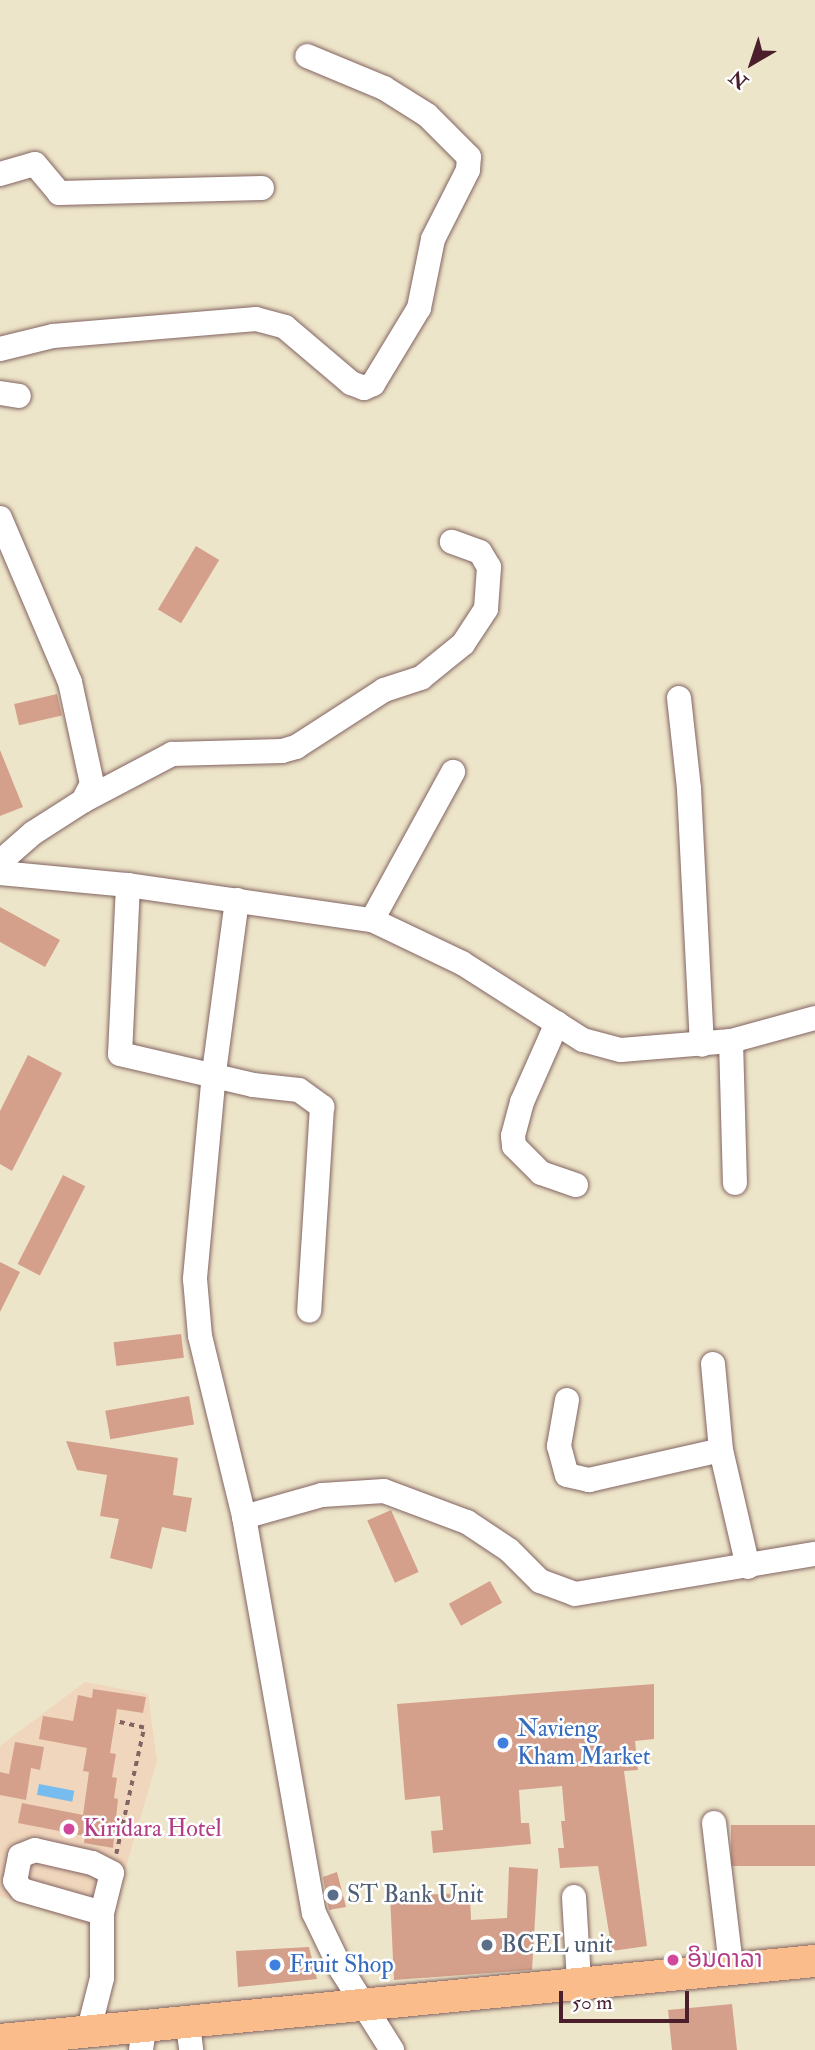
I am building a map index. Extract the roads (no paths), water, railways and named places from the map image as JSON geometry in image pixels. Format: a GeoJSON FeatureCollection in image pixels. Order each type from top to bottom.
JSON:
{"type":"FeatureCollection","features":[{"type":"Feature","properties":{"kind":"main road"},"geometry":{"type":"LineString","coordinates":[[0,2040],[88,2033],[142,2039],[190,2037],[365,2002],[731,1966],[815,1961]]}},
{"type":"Feature","properties":{"kind":"street"},"geometry":{"type":"LineString","coordinates":[[0,349],[52,336],[256,319],[285,327],[351,383],[364,388],[373,384],[419,308],[433,239],[468,170],[469,157],[427,115],[384,88],[307,56]]}},
{"type":"Feature","properties":{"kind":"street"},"geometry":{"type":"LineString","coordinates":[[0,174],[34,164],[60,194],[262,188]]}},
{"type":"Feature","properties":{"kind":"street"},"geometry":{"type":"LineString","coordinates":[[0,518],[70,682],[91,775],[83,801]]}},
{"type":"Feature","properties":{"kind":"street"},"geometry":{"type":"LineString","coordinates":[[0,862],[83,801],[172,754],[282,751],[296,747],[384,690],[421,678],[463,644],[486,609],[489,567],[480,552],[452,542]]}},
{"type":"Feature","properties":{"kind":"street"},"geometry":{"type":"LineString","coordinates":[[679,698],[690,789],[702,1045]]}},
{"type":"Feature","properties":{"kind":"street"},"geometry":{"type":"LineString","coordinates":[[372,920],[453,772]]}},
{"type":"Feature","properties":{"kind":"street"},"geometry":{"type":"LineString","coordinates":[[0,873],[128,885],[372,920],[462,962],[583,1040],[621,1050],[731,1041],[815,1018]]}},
{"type":"Feature","properties":{"kind":"street"},"geometry":{"type":"LineString","coordinates":[[128,885],[120,1054],[214,1073],[253,1085],[299,1090],[323,1107],[309,1311]]}},
{"type":"Feature","properties":{"kind":"street"},"geometry":{"type":"LineString","coordinates":[[237,900],[214,1073],[195,1279],[200,1336],[244,1517],[314,1913],[341,1969],[365,2002],[392,2050]]}},
{"type":"Feature","properties":{"kind":"street"},"geometry":{"type":"LineString","coordinates":[[557,1023],[522,1102],[513,1136],[514,1146],[541,1173],[576,1185]]}},
{"type":"Feature","properties":{"kind":"street"},"geometry":{"type":"LineString","coordinates":[[731,1041],[735,1183]]}},
{"type":"Feature","properties":{"kind":"street"},"geometry":{"type":"LineString","coordinates":[[713,1364],[721,1450],[748,1567]]}},
{"type":"Feature","properties":{"kind":"street"},"geometry":{"type":"LineString","coordinates":[[567,1400],[559,1446],[567,1475],[589,1480],[721,1450]]}},
{"type":"Feature","properties":{"kind":"street"},"geometry":{"type":"LineString","coordinates":[[244,1517],[323,1495],[384,1490],[467,1522],[509,1550],[540,1581],[575,1594],[815,1554]]}},
{"type":"Feature","properties":{"kind":"street"},"geometry":{"type":"LineString","coordinates":[[714,1823],[731,1966]]}},
{"type":"Feature","properties":{"kind":"street"},"geometry":{"type":"LineString","coordinates":[[88,2033],[102,1978],[102,1913],[112,1873],[92,1863],[35,1850],[20,1856],[15,1881],[22,1891],[102,1913]]}},
{"type":"Feature","properties":{"kind":"street"},"geometry":{"type":"LineString","coordinates":[[574,1897],[579,1982]]}},
{"type":"Feature","properties":{"kind":"water"},"geometry":{"type":"Polygon","coordinates":[[[39,1784],[74,1791],[72,1802],[37,1795],[39,1784]]]}},
{"type":"Feature","properties":{"kind":"place","name":"Navieng Kham Market"},"geometry":{"type":"Point","coordinates":[503,1743]}},
{"type":"Feature","properties":{"kind":"place","name":"Kiridara Hotel"},"geometry":{"type":"Point","coordinates":[69,1829]}},
{"type":"Feature","properties":{"kind":"place","name":"ST Bank Unit"},"geometry":{"type":"Point","coordinates":[333,1895]}},
{"type":"Feature","properties":{"kind":"place","name":"BCEL unit"},"geometry":{"type":"Point","coordinates":[487,1945]}},
{"type":"Feature","properties":{"kind":"place","name":"ອິນດາລາ"},"geometry":{"type":"Point","coordinates":[673,1960]}},
{"type":"Feature","properties":{"kind":"place","name":"Fruit Shop"},"geometry":{"type":"Point","coordinates":[275,1965]}}]}
